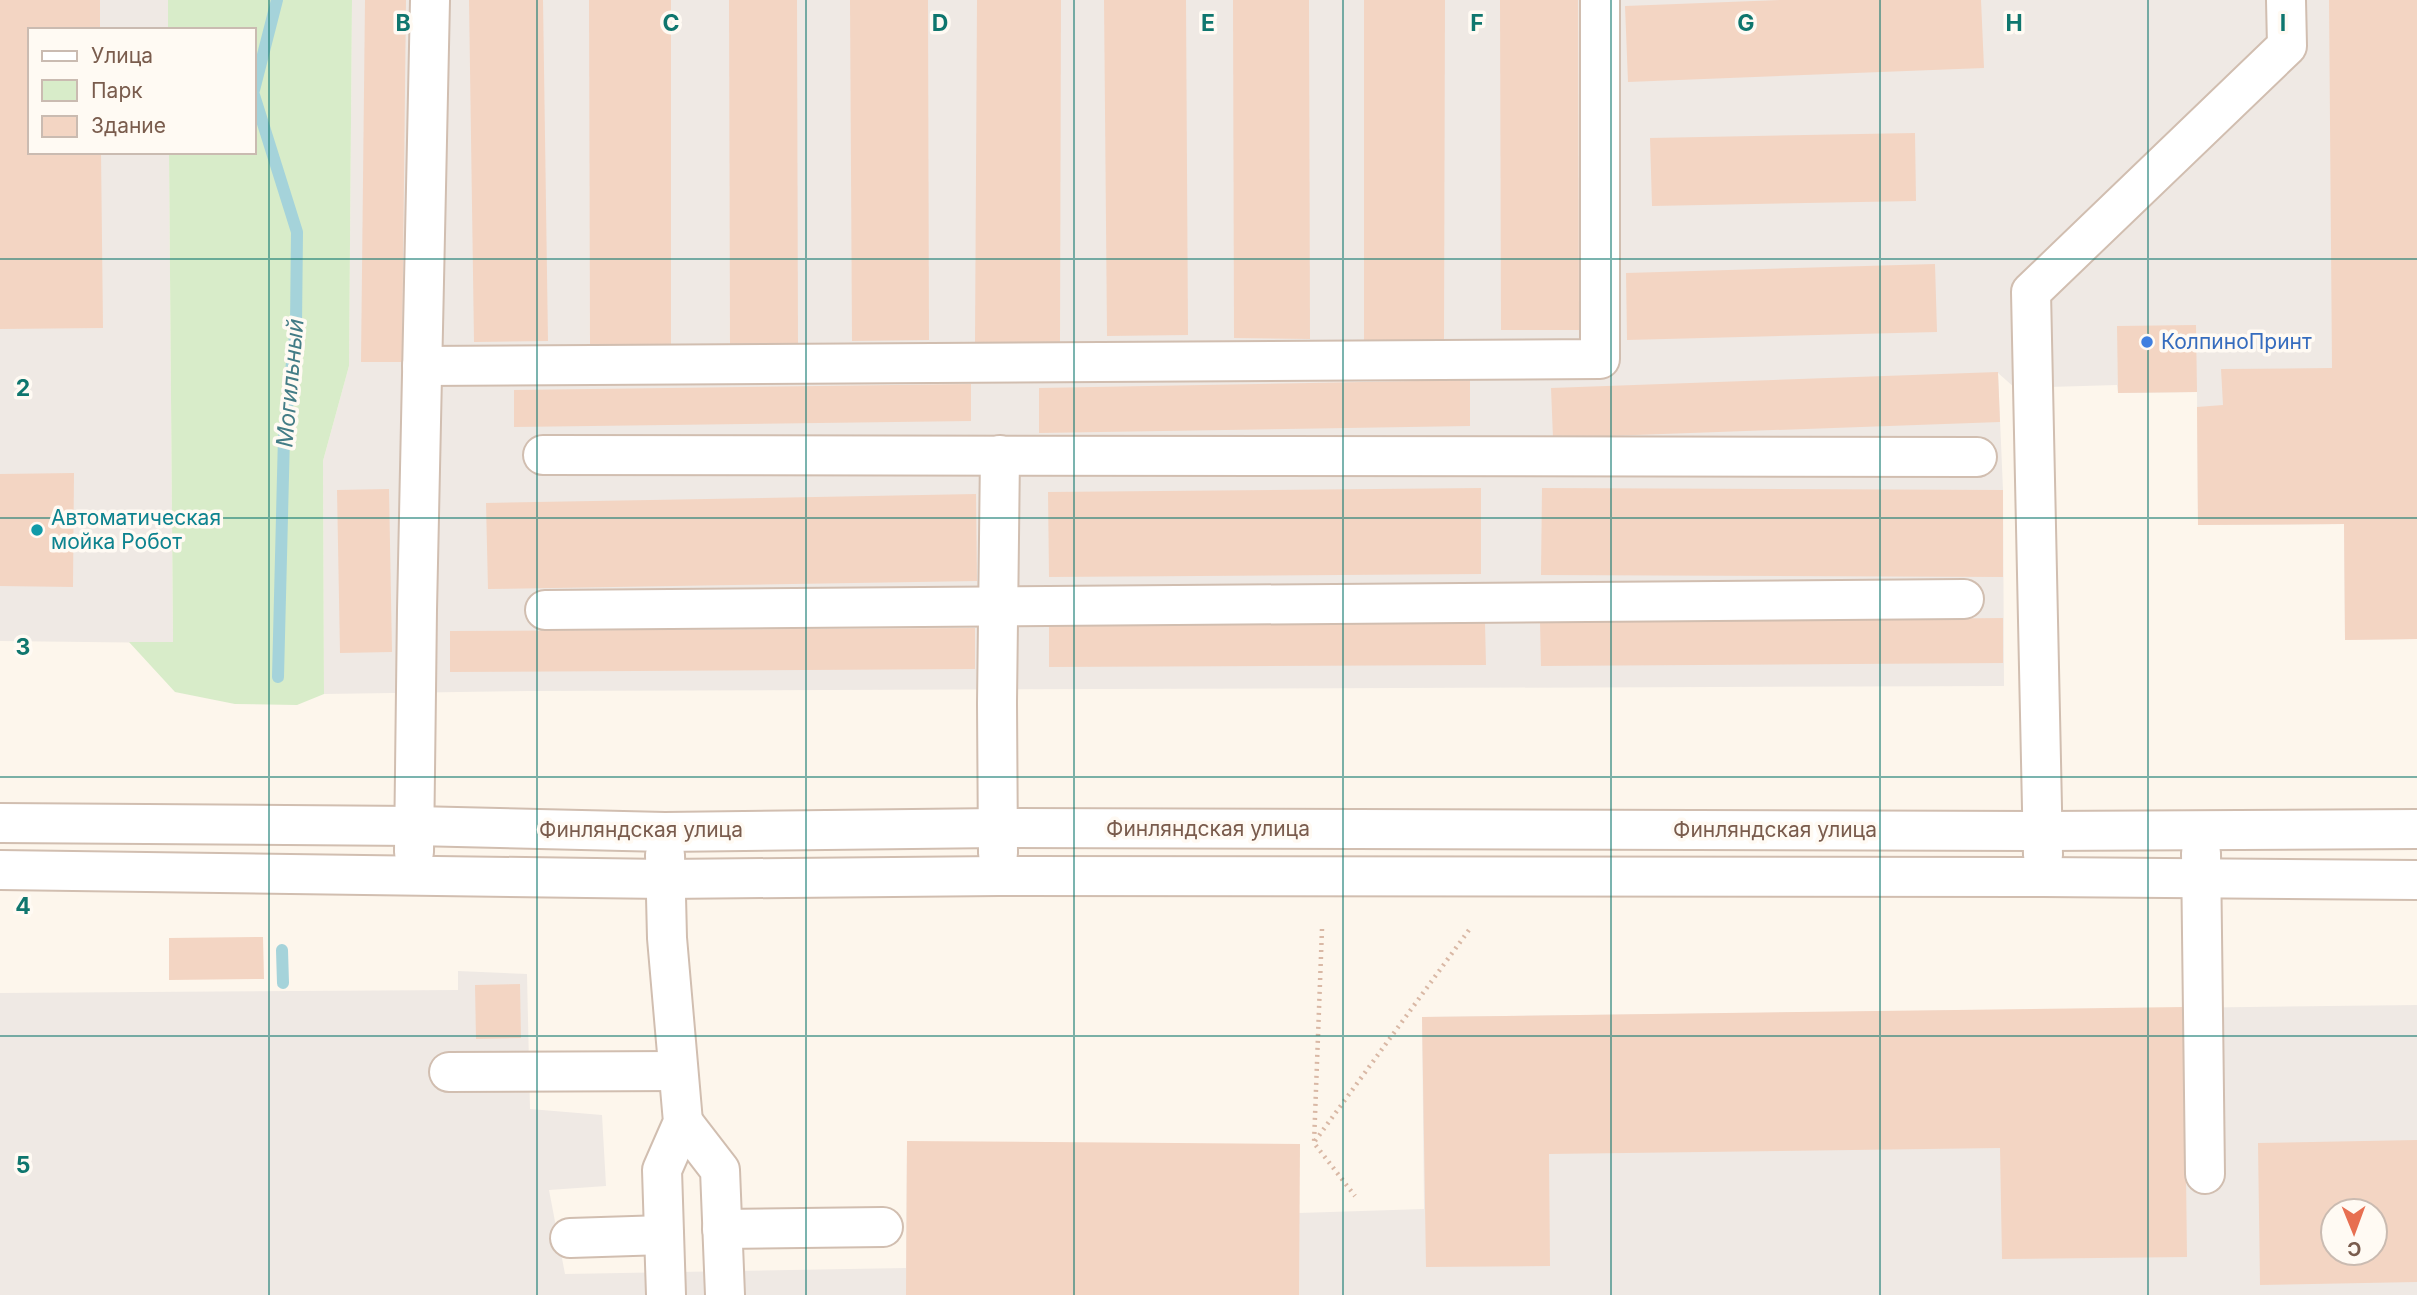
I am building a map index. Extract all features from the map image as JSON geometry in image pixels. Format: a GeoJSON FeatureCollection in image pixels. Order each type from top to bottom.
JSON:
{"type":"FeatureCollection","features":[{"type":"Feature","properties":{"kind":"street"},"geometry":{"type":"LineString","coordinates":[[414,875],[430,0]]}},
{"type":"Feature","properties":{"kind":"street"},"geometry":{"type":"LineString","coordinates":[[422,366],[1600,359],[1600,0]]}},
{"type":"Feature","properties":{"kind":"street"},"geometry":{"type":"LineString","coordinates":[[2043,877],[2031,292],[2287,46],[2286,0]]}},
{"type":"Feature","properties":{"kind":"street"},"geometry":{"type":"LineString","coordinates":[[542,454],[1977,457]]}},
{"type":"Feature","properties":{"kind":"street"},"geometry":{"type":"LineString","coordinates":[[999,876],[1000,455]]}},
{"type":"Feature","properties":{"kind":"street"},"geometry":{"type":"LineString","coordinates":[[545,610],[1964,598]]}},
{"type":"Feature","properties":{"kind":"street","name":"Финляндская улица"},"geometry":{"type":"LineString","coordinates":[[0,823],[665,832],[998,828],[2044,831],[2417,829]]}},
{"type":"Feature","properties":{"kind":"street"},"geometry":{"type":"LineString","coordinates":[[2201,830],[2205,1174]]}},
{"type":"Feature","properties":{"kind":"street"},"geometry":{"type":"LineString","coordinates":[[665,832],[667,938],[684,1122],[720,1170],[725,1295]]}},
{"type":"Feature","properties":{"kind":"street"},"geometry":{"type":"LineString","coordinates":[[0,870],[665,879],[999,876],[2417,880]]}},
{"type":"Feature","properties":{"kind":"street"},"geometry":{"type":"LineString","coordinates":[[449,1072],[678,1071]]}},
{"type":"Feature","properties":{"kind":"street"},"geometry":{"type":"LineString","coordinates":[[666,1295],[662,1170],[684,1122]]}},
{"type":"Feature","properties":{"kind":"street"},"geometry":{"type":"LineString","coordinates":[[722,1229],[883,1227]]}},
{"type":"Feature","properties":{"kind":"street"},"geometry":{"type":"LineString","coordinates":[[570,1238],[664,1235]]}},
{"type":"Feature","properties":{"kind":"path"},"geometry":{"type":"LineString","coordinates":[[1322,929],[1314,1143],[1355,1196]]}},
{"type":"Feature","properties":{"kind":"path"},"geometry":{"type":"LineString","coordinates":[[1314,1143],[1469,930]]}},
{"type":"Feature","properties":{"kind":"shaded area"},"geometry":{"type":"Polygon","coordinates":[[[0,0],[168,0],[168,28],[28,28],[28,154],[169,154],[173,643],[0,641],[0,0]]]}},
{"type":"Feature","properties":{"kind":"shaded area"},"geometry":{"type":"Polygon","coordinates":[[[352,0],[2417,0],[2417,639],[2345,640],[2344,524],[2198,525],[2197,392],[2118,393],[2117,385],[2015,388],[1998,373],[2003,490],[2004,686],[324,694],[323,461],[349,366],[352,0]]]}},
{"type":"Feature","properties":{"kind":"shaded area"},"geometry":{"type":"Polygon","coordinates":[[[458,971],[527,974],[530,1109],[602,1115],[606,1186],[549,1190],[565,1274],[906,1268],[907,1141],[1299,1213],[1424,1209],[1422,1017],[2417,1005],[2417,1295],[0,1295],[0,993],[458,990],[458,971]]]}},
{"type":"Feature","properties":{"kind":"green space"},"geometry":{"type":"Polygon","coordinates":[[[168,0],[352,0],[349,366],[323,461],[324,694],[297,705],[235,704],[175,692],[129,642],[173,642],[169,154],[256,154],[256,28],[168,28],[168,0]]]}},
{"type":"Feature","properties":{"kind":"building"},"geometry":{"type":"Polygon","coordinates":[[[0,0],[100,0],[100,28],[28,28],[28,154],[101,154],[103,328],[0,329],[0,0]]]}},
{"type":"Feature","properties":{"kind":"building"},"geometry":{"type":"Polygon","coordinates":[[[365,0],[406,0],[402,362],[361,362],[365,0]]]}},
{"type":"Feature","properties":{"kind":"building"},"geometry":{"type":"Polygon","coordinates":[[[469,0],[543,0],[548,341],[474,342],[469,0]]]}},
{"type":"Feature","properties":{"kind":"building"},"geometry":{"type":"Polygon","coordinates":[[[589,0],[671,0],[671,344],[590,345],[589,0]]]}},
{"type":"Feature","properties":{"kind":"building"},"geometry":{"type":"Polygon","coordinates":[[[729,0],[797,0],[798,347],[730,348],[729,0]]]}},
{"type":"Feature","properties":{"kind":"building"},"geometry":{"type":"Polygon","coordinates":[[[850,0],[928,0],[929,340],[852,341],[850,0]]]}},
{"type":"Feature","properties":{"kind":"building"},"geometry":{"type":"Polygon","coordinates":[[[977,0],[1061,0],[1060,344],[975,344],[977,0]]]}},
{"type":"Feature","properties":{"kind":"building"},"geometry":{"type":"Polygon","coordinates":[[[1104,0],[1186,0],[1188,335],[1107,336],[1104,0]]]}},
{"type":"Feature","properties":{"kind":"building"},"geometry":{"type":"Polygon","coordinates":[[[1233,0],[1309,0],[1310,339],[1234,338],[1233,0]]]}},
{"type":"Feature","properties":{"kind":"building"},"geometry":{"type":"Polygon","coordinates":[[[1364,0],[1445,0],[1444,344],[1364,344],[1364,0]]]}},
{"type":"Feature","properties":{"kind":"building"},"geometry":{"type":"Polygon","coordinates":[[[1500,0],[1578,0],[1579,330],[1501,330],[1500,0]]]}},
{"type":"Feature","properties":{"kind":"building"},"geometry":{"type":"Polygon","coordinates":[[[1781,0],[1981,0],[1984,68],[1628,82],[1625,6],[1781,0]]]}},
{"type":"Feature","properties":{"kind":"building"},"geometry":{"type":"Polygon","coordinates":[[[2329,0],[2417,0],[2417,639],[2345,640],[2344,524],[2198,525],[2197,407],[2223,405],[2221,369],[2332,368],[2329,0]]]}},
{"type":"Feature","properties":{"kind":"building"},"geometry":{"type":"Polygon","coordinates":[[[1915,133],[1916,201],[1652,206],[1650,138],[1915,133]]]}},
{"type":"Feature","properties":{"kind":"building"},"geometry":{"type":"Polygon","coordinates":[[[1935,264],[1937,332],[1627,340],[1626,273],[1935,264]]]}},
{"type":"Feature","properties":{"kind":"building"},"geometry":{"type":"Polygon","coordinates":[[[2196,325],[2197,392],[2118,393],[2117,326],[2196,325]]]}},
{"type":"Feature","properties":{"kind":"building"},"geometry":{"type":"Polygon","coordinates":[[[1998,372],[2000,422],[1553,438],[1551,388],[1998,372]]]}},
{"type":"Feature","properties":{"kind":"building"},"geometry":{"type":"Polygon","coordinates":[[[1470,380],[1470,426],[1039,433],[1039,388],[1470,380]]]}},
{"type":"Feature","properties":{"kind":"building"},"geometry":{"type":"Polygon","coordinates":[[[971,384],[971,421],[514,427],[514,390],[971,384]]]}},
{"type":"Feature","properties":{"kind":"building","name":"Автоматическая мойка Робот"},"geometry":{"type":"Polygon","coordinates":[[[74,473],[73,587],[0,586],[0,474],[74,473]]]}},
{"type":"Feature","properties":{"kind":"building"},"geometry":{"type":"Polygon","coordinates":[[[1481,488],[1481,574],[1049,577],[1048,492],[1481,488]]]}},
{"type":"Feature","properties":{"kind":"building"},"geometry":{"type":"Polygon","coordinates":[[[1542,488],[2003,490],[2003,577],[1541,575],[1542,488]]]}},
{"type":"Feature","properties":{"kind":"building"},"geometry":{"type":"Polygon","coordinates":[[[389,489],[392,652],[340,653],[337,490],[389,489]]]}},
{"type":"Feature","properties":{"kind":"building"},"geometry":{"type":"Polygon","coordinates":[[[976,494],[977,581],[488,589],[486,503],[976,494]]]}},
{"type":"Feature","properties":{"kind":"building"},"geometry":{"type":"Polygon","coordinates":[[[2003,618],[2003,663],[1541,666],[1540,622],[2003,618]]]}},
{"type":"Feature","properties":{"kind":"building"},"geometry":{"type":"Polygon","coordinates":[[[1485,623],[1486,665],[1049,667],[1049,625],[1485,623]]]}},
{"type":"Feature","properties":{"kind":"building"},"geometry":{"type":"Polygon","coordinates":[[[975,628],[975,669],[450,672],[450,631],[975,628]]]}},
{"type":"Feature","properties":{"kind":"building"},"geometry":{"type":"Polygon","coordinates":[[[263,937],[264,979],[169,980],[169,938],[263,937]]]}},
{"type":"Feature","properties":{"kind":"building"},"geometry":{"type":"Polygon","coordinates":[[[520,984],[521,1038],[476,1039],[475,985],[520,984]]]}},
{"type":"Feature","properties":{"kind":"building"},"geometry":{"type":"Polygon","coordinates":[[[2184,1007],[2187,1257],[2002,1259],[2000,1148],[1549,1154],[1550,1266],[1426,1267],[1422,1017],[2184,1007]]]}},
{"type":"Feature","properties":{"kind":"building"},"geometry":{"type":"Polygon","coordinates":[[[2417,1140],[2417,1282],[2260,1285],[2258,1143],[2417,1140]]]}},
{"type":"Feature","properties":{"kind":"building"},"geometry":{"type":"Polygon","coordinates":[[[907,1141],[1300,1144],[1299,1295],[906,1295],[907,1141]]]}},
{"type":"Feature","properties":{"kind":"waterway","name":"Могильный"},"geometry":{"type":"LineString","coordinates":[[256,82],[277,0]]}},
{"type":"Feature","properties":{"kind":"waterway","name":"Могильный"},"geometry":{"type":"LineString","coordinates":[[256,101],[297,232],[296,326],[284,436],[278,677]]}},
{"type":"Feature","properties":{"kind":"waterway"},"geometry":{"type":"LineString","coordinates":[[282,950],[283,983]]}},
{"type":"Feature","properties":{"kind":"place","name":"КолпиноПринт"},"geometry":{"type":"Point","coordinates":[2147,342]}},
{"type":"Feature","properties":{"kind":"place","name":"Автоматическая мойка Робот"},"geometry":{"type":"Point","coordinates":[37,530]}}]}
